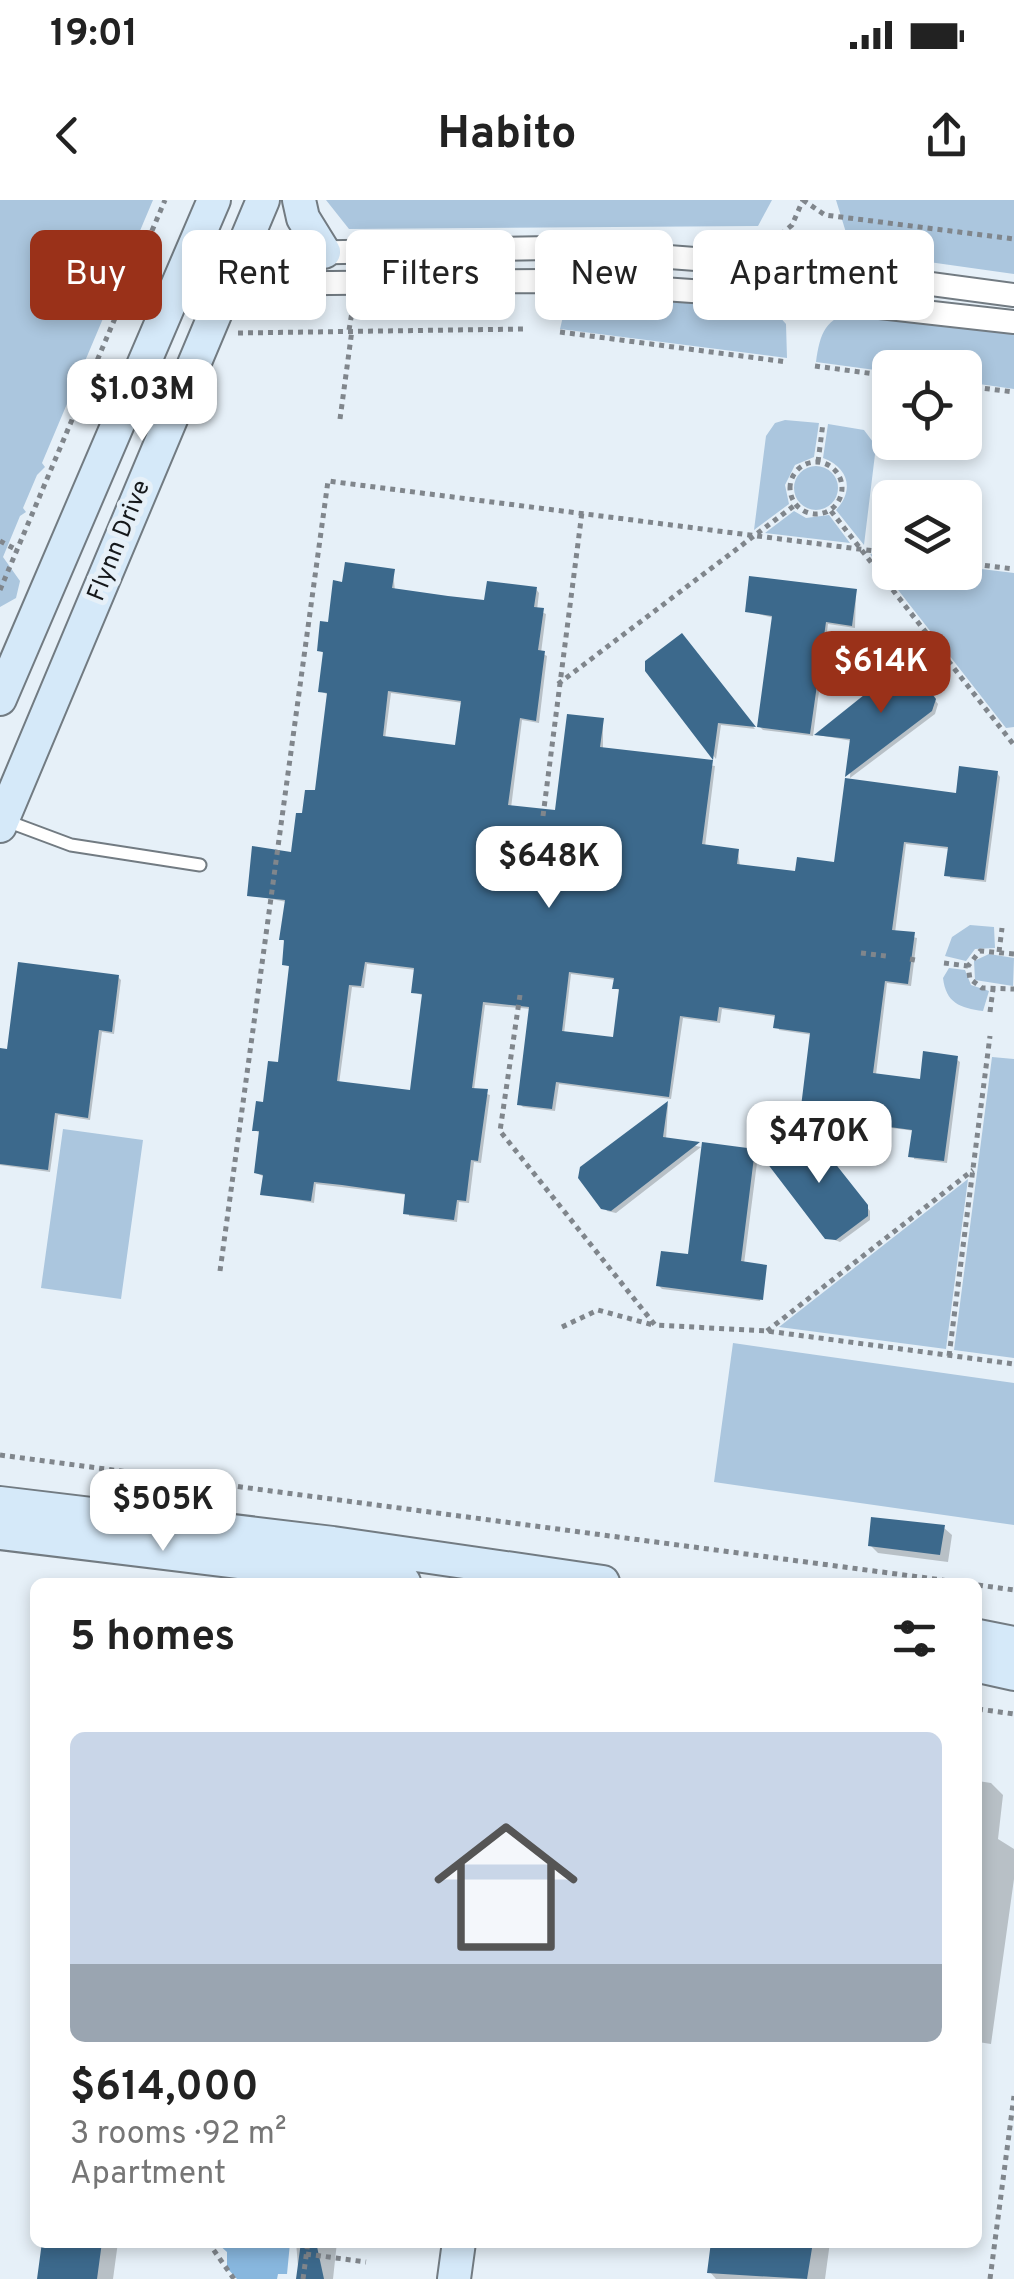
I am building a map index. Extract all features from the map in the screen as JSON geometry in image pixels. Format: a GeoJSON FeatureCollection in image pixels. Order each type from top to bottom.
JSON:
{"type":"FeatureCollection","features":[{"type":"Feature","properties":{"kind":"main road","name":"Flynn Drive"},"geometry":{"type":"LineString","coordinates":[[201,230],[214,200]]}},
{"type":"Feature","properties":{"kind":"main road","name":"Flynn Drive"},"geometry":{"type":"LineString","coordinates":[[250,230],[263,200]]}},
{"type":"Feature","properties":{"kind":"main road"},"geometry":{"type":"LineString","coordinates":[[299,200],[310,230]]}},
{"type":"Feature","properties":{"kind":"main road","name":"Flynn Drive"},"geometry":{"type":"LineString","coordinates":[[0,699],[182,276]]}},
{"type":"Feature","properties":{"kind":"main road","name":"Flynn Drive"},"geometry":{"type":"LineString","coordinates":[[1,821],[211,320]]}},
{"type":"Feature","properties":{"kind":"main road"},"geometry":{"type":"LineString","coordinates":[[127,404],[168,422]]}},
{"type":"Feature","properties":{"kind":"main road"},"geometry":{"type":"LineString","coordinates":[[0,1503],[332,1543],[546,1578]]}},
{"type":"Feature","properties":{"kind":"main road"},"geometry":{"type":"LineString","coordinates":[[0,1533],[371,1578]]}},
{"type":"Feature","properties":{"kind":"main road"},"geometry":{"type":"LineString","coordinates":[[995,1644],[1014,1674]]}},
{"type":"Feature","properties":{"kind":"main road"},"geometry":{"type":"LineString","coordinates":[[454,2279],[458,2248]]}},
{"type":"Feature","properties":{"kind":"street"},"geometry":{"type":"LineString","coordinates":[[326,252],[551,248],[812,268],[1014,295]]}},
{"type":"Feature","properties":{"kind":"street"},"geometry":{"type":"LineString","coordinates":[[326,283],[547,281],[808,299],[1014,322]]}},
{"type":"Feature","properties":{"kind":"lane"},"geometry":{"type":"LineString","coordinates":[[1,821],[71,845],[200,865]]}},
{"type":"Feature","properties":{"kind":"path"},"geometry":{"type":"LineString","coordinates":[[0,590],[165,200]]}},
{"type":"Feature","properties":{"kind":"path"},"geometry":{"type":"LineString","coordinates":[[803,200],[825,215],[1014,238]]}},
{"type":"Feature","properties":{"kind":"path"},"geometry":{"type":"LineString","coordinates":[[228,334],[525,329]]}},
{"type":"Feature","properties":{"kind":"path"},"geometry":{"type":"LineString","coordinates":[[340,419],[352,330]]}},
{"type":"Feature","properties":{"kind":"path"},"geometry":{"type":"LineString","coordinates":[[560,332],[787,362]]}},
{"type":"Feature","properties":{"kind":"path"},"geometry":{"type":"LineString","coordinates":[[816,366],[872,374]]}},
{"type":"Feature","properties":{"kind":"path"},"geometry":{"type":"LineString","coordinates":[[982,388],[1014,392]]}},
{"type":"Feature","properties":{"kind":"path"},"geometry":{"type":"LineString","coordinates":[[818,462],[823,423]]}},
{"type":"Feature","properties":{"kind":"path"},"geometry":{"type":"LineString","coordinates":[[818,462],[833,468],[842,482],[841,498],[831,510],[816,515],[796,505],[791,480],[802,466],[818,462]]}},
{"type":"Feature","properties":{"kind":"path"},"geometry":{"type":"LineString","coordinates":[[220,1271],[328,481],[872,551]]}},
{"type":"Feature","properties":{"kind":"path"},"geometry":{"type":"LineString","coordinates":[[558,684],[796,505]]}},
{"type":"Feature","properties":{"kind":"path"},"geometry":{"type":"LineString","coordinates":[[831,510],[1014,745]]}},
{"type":"Feature","properties":{"kind":"path"},"geometry":{"type":"LineString","coordinates":[[543,816],[582,512]]}},
{"type":"Feature","properties":{"kind":"path"},"geometry":{"type":"LineString","coordinates":[[0,542],[16,549]]}},
{"type":"Feature","properties":{"kind":"path"},"geometry":{"type":"LineString","coordinates":[[982,565],[1014,569]]}},
{"type":"Feature","properties":{"kind":"path"},"geometry":{"type":"LineString","coordinates":[[999,952],[1002,928]]}},
{"type":"Feature","properties":{"kind":"path"},"geometry":{"type":"LineString","coordinates":[[968,966],[980,951],[1014,954]]}},
{"type":"Feature","properties":{"kind":"path"},"geometry":{"type":"LineString","coordinates":[[861,953],[886,956]]}},
{"type":"Feature","properties":{"kind":"path"},"geometry":{"type":"LineString","coordinates":[[944,964],[968,966]]}},
{"type":"Feature","properties":{"kind":"path"},"geometry":{"type":"LineString","coordinates":[[968,966],[974,984],[1014,989]]}},
{"type":"Feature","properties":{"kind":"path"},"geometry":{"type":"LineString","coordinates":[[990,1012],[993,989]]}},
{"type":"Feature","properties":{"kind":"path"},"geometry":{"type":"LineString","coordinates":[[520,995],[500,1131],[654,1325]]}},
{"type":"Feature","properties":{"kind":"path"},"geometry":{"type":"LineString","coordinates":[[949,1356],[990,1036]]}},
{"type":"Feature","properties":{"kind":"path"},"geometry":{"type":"LineString","coordinates":[[767,1331],[973,1170]]}},
{"type":"Feature","properties":{"kind":"path"},"geometry":{"type":"LineString","coordinates":[[562,1327],[598,1310],[654,1325],[767,1331],[1014,1364]]}},
{"type":"Feature","properties":{"kind":"path"},"geometry":{"type":"LineString","coordinates":[[0,1455],[927,1578]]}},
{"type":"Feature","properties":{"kind":"path"},"geometry":{"type":"LineString","coordinates":[[982,1586],[1014,1590]]}},
{"type":"Feature","properties":{"kind":"path"},"geometry":{"type":"LineString","coordinates":[[982,1710],[1014,1714]]}},
{"type":"Feature","properties":{"kind":"path"},"geometry":{"type":"LineString","coordinates":[[990,2279],[1014,2096]]}},
{"type":"Feature","properties":{"kind":"path"},"geometry":{"type":"LineString","coordinates":[[212,2248],[234,2279]]}},
{"type":"Feature","properties":{"kind":"path"},"geometry":{"type":"LineString","coordinates":[[304,2279],[307,2248]]}},
{"type":"Feature","properties":{"kind":"path"},"geometry":{"type":"LineString","coordinates":[[306,2254],[366,2262]]}},
{"type":"Feature","properties":{"kind":"shaded area"},"geometry":{"type":"Polygon","coordinates":[[[0,200],[153,200],[140,230],[30,230],[30,320],[102,320],[42,463],[45,467],[37,475],[23,508],[26,512],[20,516],[3,557],[20,581],[16,598],[0,607],[0,200]]]}},
{"type":"Feature","properties":{"kind":"shaded area"},"geometry":{"type":"Polygon","coordinates":[[[326,200],[772,200],[758,226],[349,229],[326,200]]]}},
{"type":"Feature","properties":{"kind":"shaded area"},"geometry":{"type":"Polygon","coordinates":[[[836,200],[1014,200],[1014,274],[934,263],[934,230],[845,230],[836,200]]]}},
{"type":"Feature","properties":{"kind":"shaded area"},"geometry":{"type":"Polygon","coordinates":[[[673,300],[693,301],[693,320],[782,320],[786,324],[787,358],[560,329],[562,320],[673,320],[673,300]]]}},
{"type":"Feature","properties":{"kind":"shaded area"},"geometry":{"type":"Polygon","coordinates":[[[909,320],[1014,334],[1014,389],[982,384],[982,350],[872,350],[872,370],[816,362],[831,322],[909,320]]]}},
{"type":"Feature","properties":{"kind":"shaded area"},"geometry":{"type":"Polygon","coordinates":[[[775,423],[819,423],[814,457],[795,465],[785,485],[789,504],[754,530],[766,436],[775,423]]]}},
{"type":"Feature","properties":{"kind":"shaded area"},"geometry":{"type":"Polygon","coordinates":[[[828,424],[864,430],[872,441],[874,460],[864,545],[836,510],[846,495],[843,473],[823,458],[828,424]]]}},
{"type":"Feature","properties":{"kind":"shaded area"},"geometry":{"type":"Polygon","coordinates":[[[816,466],[832,472],[838,488],[832,504],[816,510],[800,504],[794,488],[800,472],[816,466]]]}},
{"type":"Feature","properties":{"kind":"shaded area"},"geometry":{"type":"Polygon","coordinates":[[[794,511],[806,518],[829,515],[850,543],[765,533],[794,511]]]}},
{"type":"Feature","properties":{"kind":"shaded area"},"geometry":{"type":"Polygon","coordinates":[[[982,569],[1014,573],[1014,727],[1006,728],[898,590],[982,590],[982,569]]]}},
{"type":"Feature","properties":{"kind":"shaded area"},"geometry":{"type":"Polygon","coordinates":[[[970,925],[994,927],[995,948],[975,949],[966,961],[945,956],[952,937],[970,925]]]}},
{"type":"Feature","properties":{"kind":"shaded area"},"geometry":{"type":"Polygon","coordinates":[[[989,954],[1014,958],[1013,986],[975,980],[974,961],[989,954]]]}},
{"type":"Feature","properties":{"kind":"shaded area"},"geometry":{"type":"Polygon","coordinates":[[[949,968],[965,970],[971,985],[989,991],[983,1011],[961,1006],[951,999],[943,978],[949,968]]]}},
{"type":"Feature","properties":{"kind":"shaded area"},"geometry":{"type":"Polygon","coordinates":[[[992,1057],[1014,1059],[1014,1358],[954,1350],[992,1057]]]}},
{"type":"Feature","properties":{"kind":"shaded area"},"geometry":{"type":"Polygon","coordinates":[[[63,1129],[143,1140],[121,1299],[41,1288],[63,1129]]]}},
{"type":"Feature","properties":{"kind":"shaded area"},"geometry":{"type":"Polygon","coordinates":[[[968,1179],[946,1349],[779,1327],[968,1179]]]}},
{"type":"Feature","properties":{"kind":"shaded area"},"geometry":{"type":"Polygon","coordinates":[[[733,1343],[1014,1383],[1014,1525],[714,1482],[733,1343]]]}},
{"type":"Feature","properties":{"kind":"shaded area"},"geometry":{"type":"Polygon","coordinates":[[[223,2248],[290,2248],[287,2274],[278,2274],[277,2279],[237,2279],[227,2268],[227,2252],[223,2248]]]}},
{"type":"Feature","properties":{"kind":"building"},"geometry":{"type":"Polygon","coordinates":[[[345,562],[395,569],[392,588],[448,596],[484,600],[487,581],[537,587],[534,607],[544,608],[538,650],[545,651],[536,721],[520,718],[508,805],[555,810],[567,714],[604,718],[600,747],[713,760],[702,844],[739,849],[737,864],[795,871],[797,857],[834,862],[845,778],[956,793],[959,766],[998,771],[984,880],[944,876],[948,847],[904,842],[892,930],[915,932],[908,984],[885,981],[873,1073],[920,1079],[923,1051],[958,1056],[944,1161],[908,1157],[912,1130],[800,1115],[810,1033],[773,1028],[775,1015],[719,1007],[717,1021],[680,1016],[669,1097],[556,1082],[552,1109],[517,1105],[529,1007],[483,1002],[472,1088],[488,1089],[478,1161],[471,1160],[466,1201],[457,1200],[454,1220],[403,1214],[405,1194],[342,1185],[314,1182],[311,1201],[260,1195],[263,1175],[254,1173],[259,1131],[252,1131],[256,1101],[263,1102],[268,1061],[278,1062],[289,966],[282,965],[284,940],[279,940],[285,900],[247,896],[252,846],[291,852],[296,813],[302,813],[305,790],[315,790],[327,693],[318,692],[323,652],[317,651],[320,621],[328,622],[333,580],[342,582],[345,562]],[[388,691],[383,736],[455,745],[461,701],[388,691]],[[365,962],[361,986],[349,985],[337,1081],[410,1090],[422,994],[411,993],[414,968],[365,962]],[[569,972],[562,1031],[613,1037],[619,989],[612,989],[614,978],[569,972]]]}},
{"type":"Feature","properties":{"kind":"building"},"geometry":{"type":"Polygon","coordinates":[[[749,576],[857,589],[852,626],[826,622],[810,734],[757,727],[772,616],[745,612],[749,576]]]}},
{"type":"Feature","properties":{"kind":"building"},"geometry":{"type":"Polygon","coordinates":[[[682,633],[756,727],[718,723],[713,760],[645,671],[645,661],[682,633]]]}},
{"type":"Feature","properties":{"kind":"building"},"geometry":{"type":"Polygon","coordinates":[[[899,667],[912,667],[936,699],[932,711],[845,777],[850,739],[814,735],[899,667]]]}},
{"type":"Feature","properties":{"kind":"building"},"geometry":{"type":"Polygon","coordinates":[[[18,962],[119,975],[112,1032],[99,1030],[88,1118],[55,1113],[48,1170],[0,1164],[0,1048],[7,1049],[18,962]]]}},
{"type":"Feature","properties":{"kind":"building"},"geometry":{"type":"Polygon","coordinates":[[[668,1101],[663,1137],[700,1142],[611,1211],[601,1209],[578,1178],[580,1167],[668,1101]]]}},
{"type":"Feature","properties":{"kind":"building"},"geometry":{"type":"Polygon","coordinates":[[[800,1119],[868,1205],[868,1216],[836,1240],[825,1239],[757,1150],[795,1155],[800,1119]]]}},
{"type":"Feature","properties":{"kind":"building"},"geometry":{"type":"Polygon","coordinates":[[[702,1142],[755,1149],[741,1261],[767,1265],[763,1300],[656,1286],[661,1251],[688,1254],[702,1142]]]}},
{"type":"Feature","properties":{"kind":"building"},"geometry":{"type":"Polygon","coordinates":[[[871,1517],[945,1525],[940,1555],[868,1546],[871,1517]]]}},
{"type":"Feature","properties":{"kind":"building"},"geometry":{"type":"Polygon","coordinates":[[[41,2248],[101,2248],[97,2279],[37,2279],[41,2248]]]}},
{"type":"Feature","properties":{"kind":"building"},"geometry":{"type":"Polygon","coordinates":[[[300,2248],[317,2248],[324,2279],[296,2279],[300,2248]]]}},
{"type":"Feature","properties":{"kind":"building"},"geometry":{"type":"Polygon","coordinates":[[[710,2248],[812,2248],[807,2279],[707,2273],[710,2248]]]}}]}
